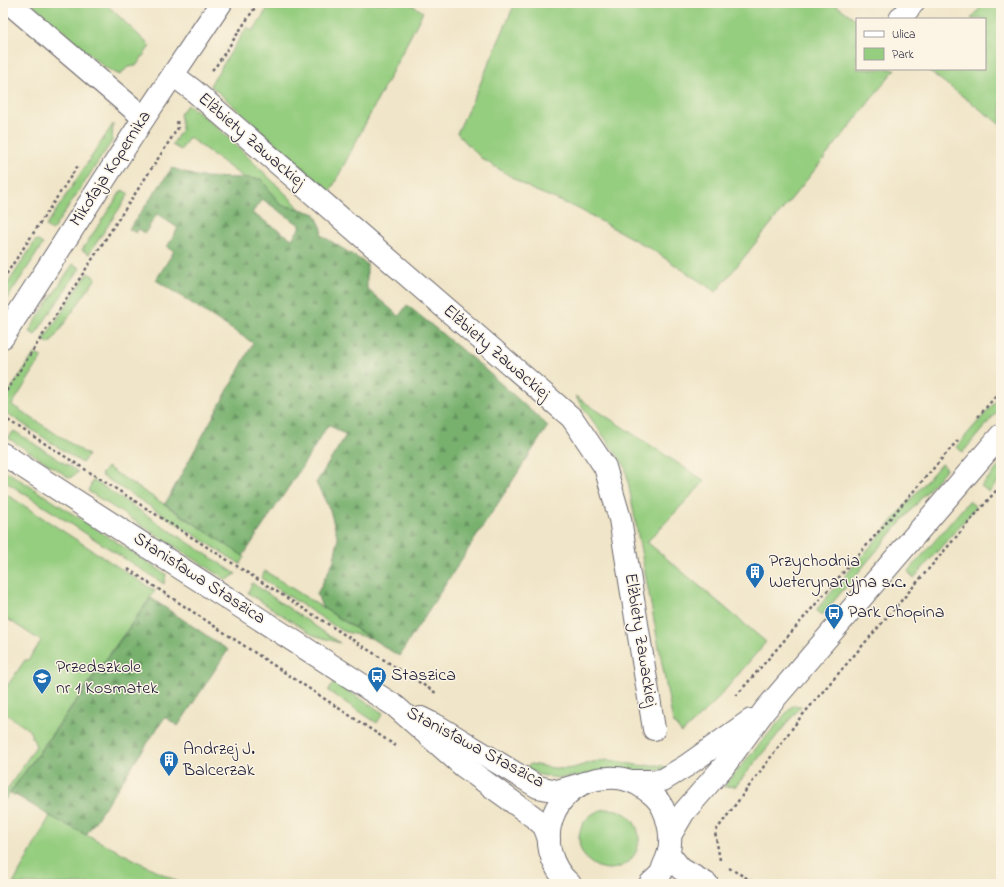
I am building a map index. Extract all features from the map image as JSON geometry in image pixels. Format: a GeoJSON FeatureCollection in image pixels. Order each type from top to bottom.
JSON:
{"type":"FeatureCollection","features":[{"type":"Feature","properties":{"kind":"street"},"geometry":{"type":"LineString","coordinates":[[9,3],[144,118]]}},
{"type":"Feature","properties":{"kind":"street","name":"Mikołaja Kopernika"},"geometry":{"type":"LineString","coordinates":[[3,337],[220,3]]}},
{"type":"Feature","properties":{"kind":"street"},"geometry":{"type":"LineString","coordinates":[[901,18],[913,3]]}},
{"type":"Feature","properties":{"kind":"street","name":"Elżbiety Zawackiej"},"geometry":{"type":"LineString","coordinates":[[173,75],[572,418],[605,467],[620,519],[654,729]]}},
{"type":"Feature","properties":{"kind":"street"},"geometry":{"type":"LineString","coordinates":[[650,884],[661,873],[670,844],[684,812],[724,766],[765,710],[1001,435]]}},
{"type":"Feature","properties":{"kind":"street","name":"Stanisława Staszica"},"geometry":{"type":"LineString","coordinates":[[3,454],[395,706],[439,727],[538,787],[557,790],[598,778],[619,777],[628,780],[663,780],[686,766],[765,710]]}},
{"type":"Feature","properties":{"kind":"street","name":"Stanisława Staszica"},"geometry":{"type":"LineString","coordinates":[[395,706],[463,766],[535,818],[544,826],[549,839]]}},
{"type":"Feature","properties":{"kind":"street"},"geometry":{"type":"LineString","coordinates":[[628,780],[638,784],[655,797],[666,814],[670,844],[681,869],[707,884]]}},
{"type":"Feature","properties":{"kind":"street"},"geometry":{"type":"LineString","coordinates":[[564,880],[554,865],[549,849],[548,832],[552,816],[563,798],[578,785]]}},
{"type":"Feature","properties":{"kind":"path"},"geometry":{"type":"LineString","coordinates":[[3,396],[178,128]]}},
{"type":"Feature","properties":{"kind":"path"},"geometry":{"type":"LineString","coordinates":[[3,279],[82,160]]}},
{"type":"Feature","properties":{"kind":"path"},"geometry":{"type":"LineString","coordinates":[[976,419],[1001,390]]}},
{"type":"Feature","properties":{"kind":"path"},"geometry":{"type":"LineString","coordinates":[[3,417],[439,695]]}},
{"type":"Feature","properties":{"kind":"path"},"geometry":{"type":"LineString","coordinates":[[733,699],[960,437]]}},
{"type":"Feature","properties":{"kind":"path"},"geometry":{"type":"LineString","coordinates":[[720,862],[715,832],[800,718],[1001,485]]}},
{"type":"Feature","properties":{"kind":"path"},"geometry":{"type":"LineString","coordinates":[[124,566],[401,749]]}},
{"type":"Feature","properties":{"kind":"path"},"geometry":{"type":"LineString","coordinates":[[728,867],[757,884]]}},
{"type":"Feature","properties":{"kind":"green space"},"geometry":{"type":"Polygon","coordinates":[[[31,3],[105,3],[150,46],[136,66],[128,67],[120,75],[104,67],[31,3]]]}},
{"type":"Feature","properties":{"kind":"green space"},"geometry":{"type":"Polygon","coordinates":[[[271,3],[409,3],[423,12],[330,192],[210,85],[247,27],[253,31],[271,3]]]}},
{"type":"Feature","properties":{"kind":"green space"},"geometry":{"type":"Polygon","coordinates":[[[515,3],[833,3],[856,19],[856,70],[894,70],[716,292],[651,249],[577,208],[531,189],[481,158],[457,133],[515,3]]]}},
{"type":"Feature","properties":{"kind":"green space"},"geometry":{"type":"Polygon","coordinates":[[[984,3],[1001,3],[1001,125],[929,71],[986,70],[986,18],[972,18],[984,3]]]}},
{"type":"Feature","properties":{"kind":"green space"},"geometry":{"type":"Polygon","coordinates":[[[187,105],[216,126],[300,209],[281,205],[261,179],[244,178],[189,137],[181,150],[172,145],[182,129],[180,114],[187,105]]]}},
{"type":"Feature","properties":{"kind":"green space"},"geometry":{"type":"Polygon","coordinates":[[[113,124],[112,141],[52,231],[46,226],[113,124]]]}},
{"type":"Feature","properties":{"kind":"green space"},"geometry":{"type":"Polygon","coordinates":[[[172,168],[199,177],[261,179],[281,205],[315,214],[322,229],[321,235],[367,264],[367,289],[399,316],[407,305],[479,364],[548,426],[399,656],[322,607],[317,594],[334,560],[338,539],[330,510],[316,483],[346,435],[328,425],[243,556],[165,504],[253,343],[156,280],[174,251],[167,247],[178,228],[157,214],[145,233],[139,229],[136,233],[129,229],[172,168]],[[262,199],[252,213],[292,239],[301,226],[262,199]]]}},
{"type":"Feature","properties":{"kind":"green space"},"geometry":{"type":"Polygon","coordinates":[[[122,190],[129,194],[89,254],[82,250],[122,190]]]}},
{"type":"Feature","properties":{"kind":"green space"},"geometry":{"type":"Polygon","coordinates":[[[36,240],[43,244],[3,305],[3,291],[36,240]]]}},
{"type":"Feature","properties":{"kind":"green space"},"geometry":{"type":"Polygon","coordinates":[[[73,264],[80,268],[35,335],[29,331],[73,264]]]}},
{"type":"Feature","properties":{"kind":"green space"},"geometry":{"type":"Polygon","coordinates":[[[88,273],[96,278],[50,344],[43,340],[88,273]]]}},
{"type":"Feature","properties":{"kind":"green space"},"geometry":{"type":"Polygon","coordinates":[[[34,354],[42,357],[12,405],[88,455],[82,463],[5,412],[3,408],[3,401],[34,354]]]}},
{"type":"Feature","properties":{"kind":"green space"},"geometry":{"type":"Polygon","coordinates":[[[1001,395],[1001,407],[963,452],[956,447],[1001,395]]]}},
{"type":"Feature","properties":{"kind":"green space"},"geometry":{"type":"Polygon","coordinates":[[[575,396],[705,481],[647,542],[766,642],[713,704],[682,733],[673,722],[625,466],[575,396]]]}},
{"type":"Feature","properties":{"kind":"green space"},"geometry":{"type":"Polygon","coordinates":[[[14,431],[78,472],[70,478],[8,438],[14,431]]]}},
{"type":"Feature","properties":{"kind":"green space"},"geometry":{"type":"Polygon","coordinates":[[[941,464],[947,468],[822,615],[816,610],[941,464]]]}},
{"type":"Feature","properties":{"kind":"green space"},"geometry":{"type":"Polygon","coordinates":[[[1001,464],[1001,478],[989,492],[981,486],[1001,464]]]}},
{"type":"Feature","properties":{"kind":"green space"},"geometry":{"type":"Polygon","coordinates":[[[107,467],[245,557],[240,564],[101,475],[107,467]]]}},
{"type":"Feature","properties":{"kind":"green space"},"geometry":{"type":"Polygon","coordinates":[[[3,469],[166,574],[164,584],[3,480],[3,469]]]}},
{"type":"Feature","properties":{"kind":"green space"},"geometry":{"type":"Polygon","coordinates":[[[93,480],[236,574],[227,580],[88,491],[93,480]]]}},
{"type":"Feature","properties":{"kind":"green space","name":"Przedszkole nr 1 Kosmatek"},"geometry":{"type":"Polygon","coordinates":[[[3,492],[155,591],[3,802],[3,796],[36,746],[29,730],[3,712],[3,692],[25,660],[29,659],[41,641],[3,616],[3,492]]]}},
{"type":"Feature","properties":{"kind":"green space"},"geometry":{"type":"Polygon","coordinates":[[[969,501],[976,507],[914,578],[908,572],[969,501]]]}},
{"type":"Feature","properties":{"kind":"green space"},"geometry":{"type":"Polygon","coordinates":[[[265,571],[370,638],[342,631],[261,578],[265,571]]]}},
{"type":"Feature","properties":{"kind":"green space"},"geometry":{"type":"Polygon","coordinates":[[[252,583],[340,643],[313,635],[248,593],[252,583]]]}},
{"type":"Feature","properties":{"kind":"green space"},"geometry":{"type":"Polygon","coordinates":[[[151,598],[228,650],[178,726],[165,717],[86,835],[10,793],[151,598]]]}},
{"type":"Feature","properties":{"kind":"green space"},"geometry":{"type":"Polygon","coordinates":[[[334,682],[383,713],[377,723],[328,691],[334,682]]]}},
{"type":"Feature","properties":{"kind":"green space"},"geometry":{"type":"Polygon","coordinates":[[[793,705],[801,706],[736,786],[723,787],[793,705]]]}},
{"type":"Feature","properties":{"kind":"green space"},"geometry":{"type":"Polygon","coordinates":[[[608,760],[636,765],[657,765],[670,769],[558,778],[540,775],[525,768],[531,764],[564,769],[608,760]]]}},
{"type":"Feature","properties":{"kind":"green space"},"geometry":{"type":"Polygon","coordinates":[[[609,809],[626,814],[634,822],[639,839],[634,856],[626,864],[609,869],[592,864],[584,856],[579,839],[584,822],[592,814],[609,809]]]}},
{"type":"Feature","properties":{"kind":"green space"},"geometry":{"type":"Polygon","coordinates":[[[50,816],[182,884],[13,884],[50,816]]]}},
{"type":"Feature","properties":{"kind":"place","name":"Przychodnia Weterynaryjna s.c."},"geometry":{"type":"Point","coordinates":[755,589]}},
{"type":"Feature","properties":{"kind":"place","name":"Park Chopina"},"geometry":{"type":"Point","coordinates":[834,630]}},
{"type":"Feature","properties":{"kind":"place","name":"Staszica"},"geometry":{"type":"Point","coordinates":[377,693]}},
{"type":"Feature","properties":{"kind":"place","name":"Przedszkole nr 1 Kosmatek"},"geometry":{"type":"Point","coordinates":[42,695]}},
{"type":"Feature","properties":{"kind":"place","name":"Andrzej J. Balcerzak"},"geometry":{"type":"Point","coordinates":[169,777]}}]}
